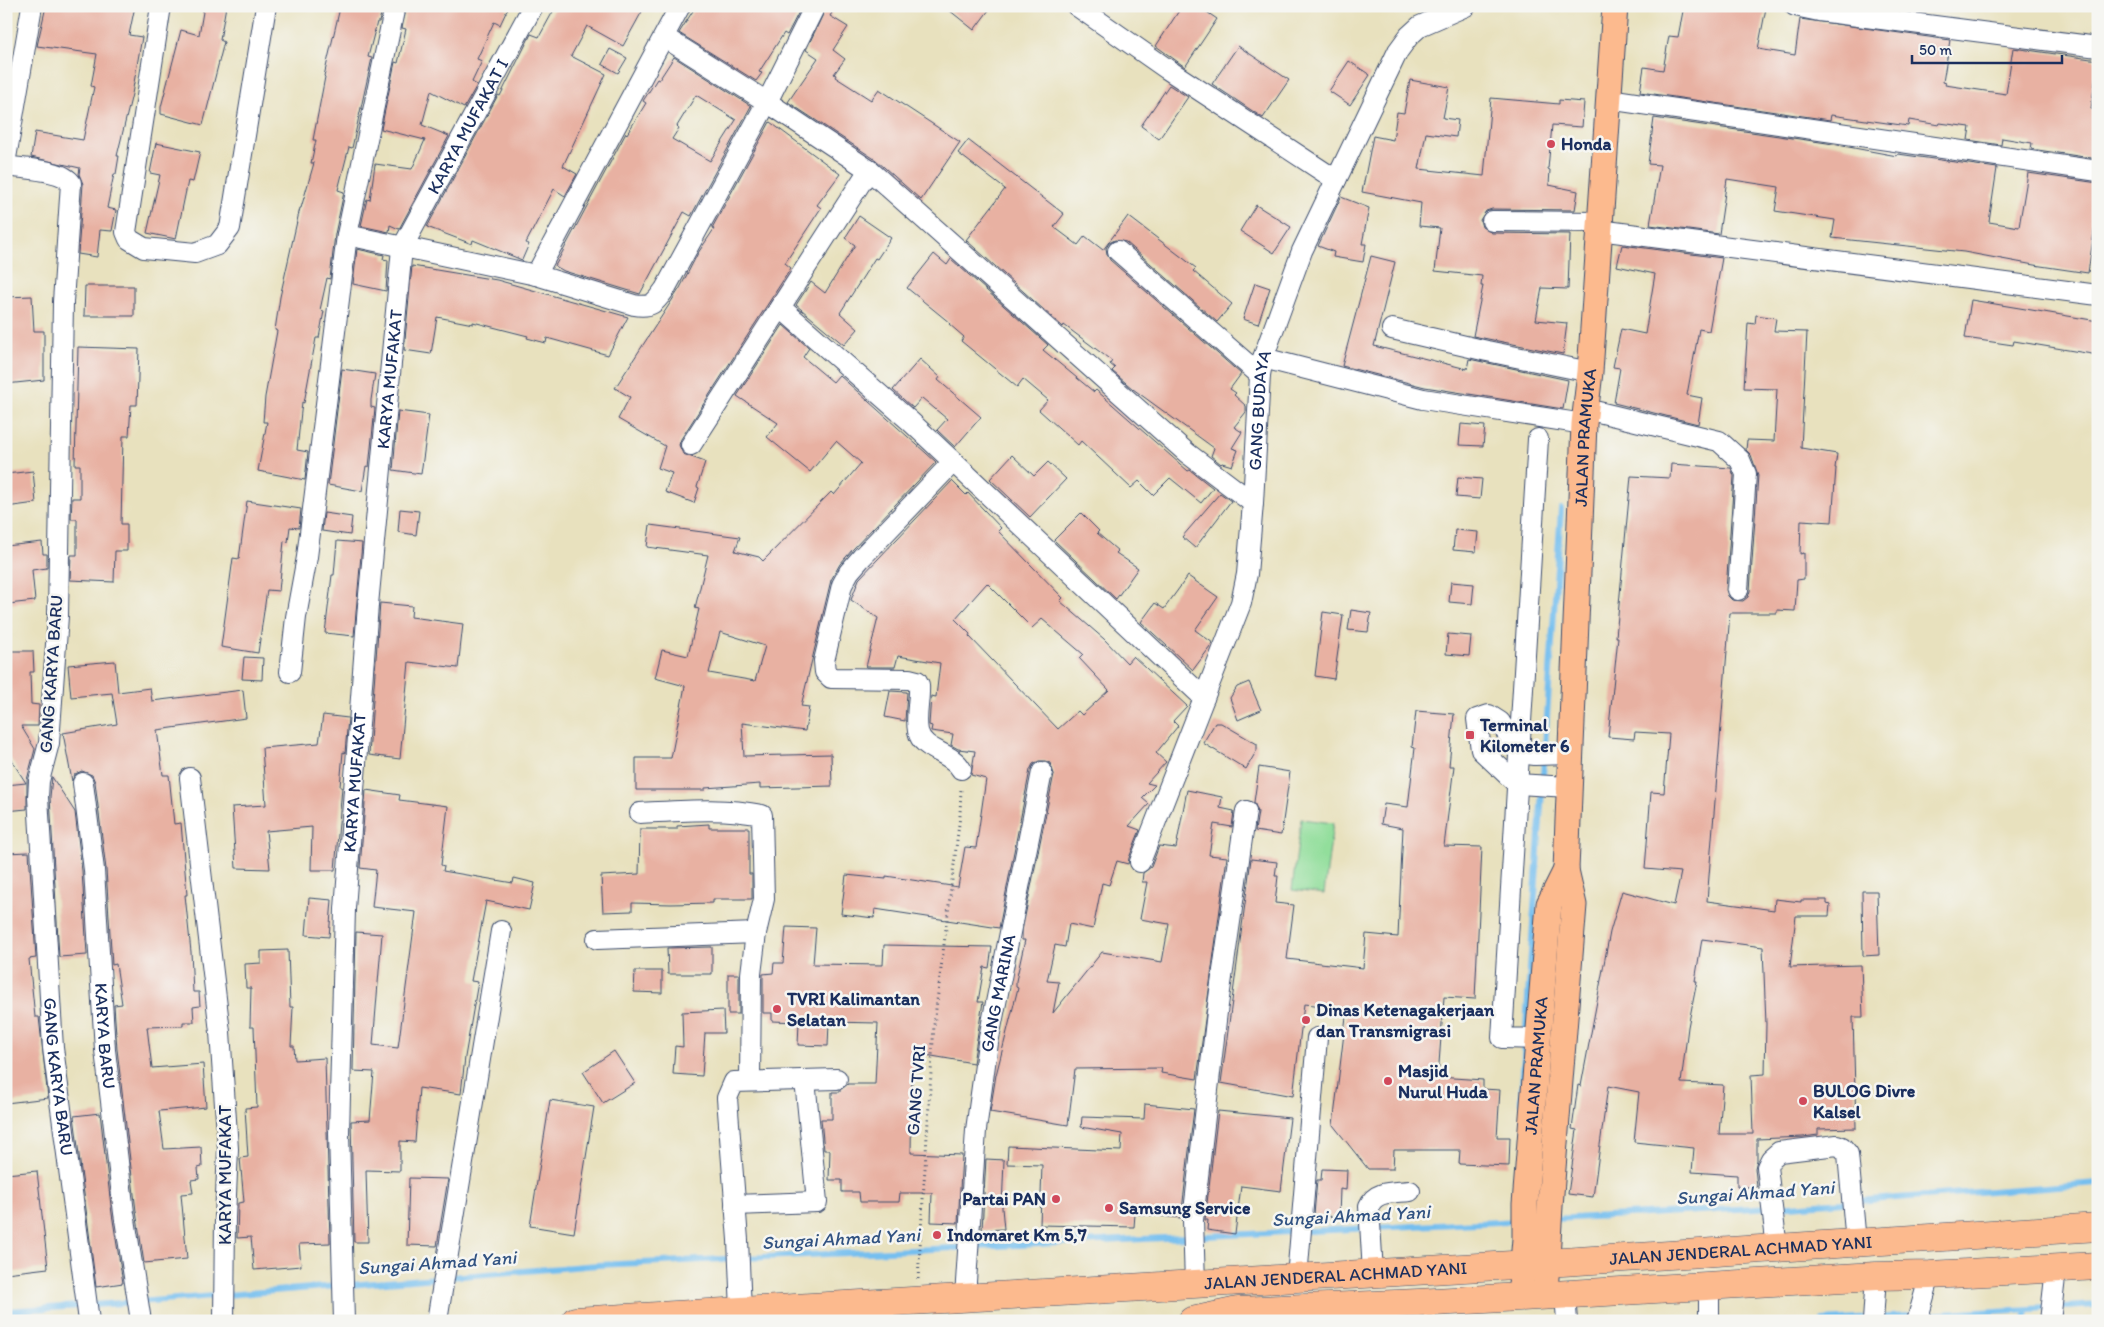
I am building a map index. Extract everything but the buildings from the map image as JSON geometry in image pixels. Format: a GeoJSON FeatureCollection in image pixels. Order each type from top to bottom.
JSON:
{"type":"FeatureCollection","features":[{"type":"Feature","properties":{"kind":"highway","name":"JALAN JENDERAL ACHMAD YANI"},"geometry":{"type":"LineString","coordinates":[[575,1321],[741,1311],[811,1314],[851,1313],[965,1297],[1195,1283],[1297,1268],[1372,1261],[1535,1251],[1777,1248],[2098,1227]]}},
{"type":"Feature","properties":{"kind":"highway","name":"JALAN JENDERAL ACHMAD YANI"},"geometry":{"type":"LineString","coordinates":[[1192,1321],[1238,1311],[1876,1276],[1930,1275],[2055,1279],[2098,1266]]}},
{"type":"Feature","properties":{"kind":"main road","name":"JALAN PRAMUKA"},"geometry":{"type":"LineString","coordinates":[[1535,1251],[1550,1206],[1574,905],[1542,786],[1543,755],[1590,372],[1616,6]]}},
{"type":"Feature","properties":{"kind":"main road","name":"JALAN PRAMUKA"},"geometry":{"type":"LineString","coordinates":[[1535,1251],[1525,1204],[1529,1039],[1549,904],[1566,870]]}},
{"type":"Feature","properties":{"kind":"main road"},"geometry":{"type":"LineString","coordinates":[[1535,1251],[1543,1295]]}},
{"type":"Feature","properties":{"kind":"street"},"geometry":{"type":"LineString","coordinates":[[6,158],[32,6]]}},
{"type":"Feature","properties":{"kind":"street"},"geometry":{"type":"LineString","coordinates":[[161,6],[126,232],[129,239],[144,248],[195,253],[217,245],[230,228],[266,6]]}},
{"type":"Feature","properties":{"kind":"street"},"geometry":{"type":"LineString","coordinates":[[290,672],[296,617],[307,557],[346,236],[395,6]]}},
{"type":"Feature","properties":{"kind":"street","name":"KARYA MUFAKAT I"},"geometry":{"type":"LineString","coordinates":[[402,248],[533,6]]}},
{"type":"Feature","properties":{"kind":"street"},"geometry":{"type":"LineString","coordinates":[[536,275],[680,6]]}},
{"type":"Feature","properties":{"kind":"street"},"geometry":{"type":"LineString","coordinates":[[346,236],[536,275],[646,307],[656,302],[665,289],[767,102],[815,6]]}},
{"type":"Feature","properties":{"kind":"street"},"geometry":{"type":"LineString","coordinates":[[1077,6],[1167,70],[1336,180]]}},
{"type":"Feature","properties":{"kind":"street","name":"GANG BUDAYA"},"geometry":{"type":"LineString","coordinates":[[1140,862],[1241,603],[1246,574],[1253,503],[1262,366],[1302,251],[1398,51],[1409,36],[1420,26],[1466,6]]}},
{"type":"Feature","properties":{"kind":"street"},"geometry":{"type":"LineString","coordinates":[[1796,6],[1818,11],[2098,47]]}},
{"type":"Feature","properties":{"kind":"street"},"geometry":{"type":"LineString","coordinates":[[664,37],[767,102],[869,170],[1187,453],[1253,503]]}},
{"type":"Feature","properties":{"kind":"street"},"geometry":{"type":"LineString","coordinates":[[1608,99],[2098,171]]}},
{"type":"Feature","properties":{"kind":"street","name":"GANG KARYA BARU"},"geometry":{"type":"LineString","coordinates":[[6,166],[63,176],[71,183],[63,302],[58,616],[49,743],[39,781],[38,797],[53,1048],[88,1310]]}},
{"type":"Feature","properties":{"kind":"street"},"geometry":{"type":"LineString","coordinates":[[691,445],[869,170]]}},
{"type":"Feature","properties":{"kind":"street"},"geometry":{"type":"LineString","coordinates":[[1492,221],[1599,226],[2098,294]]}},
{"type":"Feature","properties":{"kind":"street","name":"KARYA MUFAKAT"},"geometry":{"type":"LineString","coordinates":[[344,1321],[339,1133],[345,909],[368,605],[402,248]]}},
{"type":"Feature","properties":{"kind":"street"},"geometry":{"type":"LineString","coordinates":[[1118,251],[1262,366],[1424,399],[1585,417],[1719,441],[1740,460],[1746,474],[1738,590]]}},
{"type":"Feature","properties":{"kind":"street"},"geometry":{"type":"LineString","coordinates":[[780,307],[911,422],[1204,698]]}},
{"type":"Feature","properties":{"kind":"street"},"geometry":{"type":"LineString","coordinates":[[1392,329],[1590,372]]}},
{"type":"Feature","properties":{"kind":"street"},"geometry":{"type":"LineString","coordinates":[[1529,1039],[1502,1038],[1542,786],[1538,439]]}},
{"type":"Feature","properties":{"kind":"street"},"geometry":{"type":"LineString","coordinates":[[953,462],[849,572],[838,596],[824,660],[825,672],[831,678],[917,680],[920,689],[917,715],[919,733],[928,744],[952,759],[961,769]]}},
{"type":"Feature","properties":{"kind":"street"},"geometry":{"type":"LineString","coordinates":[[1542,786],[1481,750],[1478,719],[1489,715],[1543,755]]}},
{"type":"Feature","properties":{"kind":"street","name":"GANG MARINA"},"geometry":{"type":"LineString","coordinates":[[965,1297],[976,1130],[988,1043],[1042,772]]}},
{"type":"Feature","properties":{"kind":"street","name":"KARYA MUFAKAT"},"geometry":{"type":"LineString","coordinates":[[190,778],[220,1032],[228,1149],[224,1321]]}},
{"type":"Feature","properties":{"kind":"street","name":"KARYA BARU"},"geometry":{"type":"LineString","coordinates":[[83,783],[94,870],[105,1050],[124,1213],[141,1315]]}},
{"type":"Feature","properties":{"kind":"street"},"geometry":{"type":"LineString","coordinates":[[640,813],[686,810],[740,811],[762,815],[764,898],[756,933],[751,974],[750,1081]]}},
{"type":"Feature","properties":{"kind":"street"},"geometry":{"type":"LineString","coordinates":[[1195,1283],[1193,1220],[1217,1012],[1246,810]]}},
{"type":"Feature","properties":{"kind":"street"},"geometry":{"type":"LineString","coordinates":[[437,1321],[501,931]]}},
{"type":"Feature","properties":{"kind":"street"},"geometry":{"type":"LineString","coordinates":[[596,939],[756,933]]}},
{"type":"Feature","properties":{"kind":"street"},"geometry":{"type":"LineString","coordinates":[[1297,1268],[1317,1038]]}},
{"type":"Feature","properties":{"kind":"street"},"geometry":{"type":"LineString","coordinates":[[741,1311],[738,1240],[727,1098],[734,1082],[837,1079]]}},
{"type":"Feature","properties":{"kind":"street"},"geometry":{"type":"LineString","coordinates":[[735,1205],[817,1202],[805,1080]]}},
{"type":"Feature","properties":{"kind":"street"},"geometry":{"type":"LineString","coordinates":[[1777,1248],[1772,1195],[1767,1167],[1771,1159],[1779,1152],[1837,1145],[1842,1147],[1848,1154],[1856,1243]]}},
{"type":"Feature","properties":{"kind":"street"},"geometry":{"type":"LineString","coordinates":[[1372,1261],[1369,1206],[1375,1197],[1380,1194],[1410,1192]]}},
{"type":"Feature","properties":{"kind":"street"},"geometry":{"type":"LineString","coordinates":[[1919,1315],[1930,1275]]}},
{"type":"Feature","properties":{"kind":"street"},"geometry":{"type":"LineString","coordinates":[[1873,1321],[1876,1276]]}},
{"type":"Feature","properties":{"kind":"street"},"geometry":{"type":"LineString","coordinates":[[2050,1321],[2055,1279]]}},
{"type":"Feature","properties":{"kind":"street"},"geometry":{"type":"LineString","coordinates":[[1709,1286],[1709,1318]]}},
{"type":"Feature","properties":{"kind":"street"},"geometry":{"type":"LineString","coordinates":[[1543,1295],[1567,1321]]}},
{"type":"Feature","properties":{"kind":"path","name":"GANG TVRI"},"geometry":{"type":"LineString","coordinates":[[920,1264],[934,1025],[960,816],[961,769]]}},
{"type":"Feature","properties":{"kind":"green space"},"geometry":{"type":"Polygon","coordinates":[[[1301,819],[1333,823],[1324,894],[1292,890],[1301,819]]]}},
{"type":"Feature","properties":{"kind":"waterway"},"geometry":{"type":"LineString","coordinates":[[1521,1102],[1561,509]]}},
{"type":"Feature","properties":{"kind":"waterway","name":"Sungai Ahmad Yani"},"geometry":{"type":"LineString","coordinates":[[1555,1219],[1790,1206],[2098,1183]]}},
{"type":"Feature","properties":{"kind":"waterway","name":"Sungai Ahmad Yani"},"geometry":{"type":"LineString","coordinates":[[6,1311],[598,1265],[1520,1221]]}},
{"type":"Feature","properties":{"kind":"waterway","name":"Sungai Ahmad Yani"},"geometry":{"type":"LineString","coordinates":[[1823,1321],[2098,1305]]}},
{"type":"Feature","properties":{"kind":"waterway"},"geometry":{"type":"LineString","coordinates":[[2024,1321],[2027,1311]]}},
{"type":"Feature","properties":{"kind":"place","name":"Honda"},"geometry":{"type":"Point","coordinates":[1551,144]}},
{"type":"Feature","properties":{"kind":"place","name":"Terminal Kilometer 6"},"geometry":{"type":"Point","coordinates":[1470,735]}},
{"type":"Feature","properties":{"kind":"place","name":"TVRI Kalimantan Selatan"},"geometry":{"type":"Point","coordinates":[777,1009]}},
{"type":"Feature","properties":{"kind":"place","name":"Dinas Ketenagakerjaan dan Transmigrasi"},"geometry":{"type":"Point","coordinates":[1306,1020]}},
{"type":"Feature","properties":{"kind":"place","name":"Masjid Nurul Huda"},"geometry":{"type":"Point","coordinates":[1388,1081]}},
{"type":"Feature","properties":{"kind":"place","name":"BULOG Divre Kalsel"},"geometry":{"type":"Point","coordinates":[1803,1101]}},
{"type":"Feature","properties":{"kind":"place","name":"Partai PAN"},"geometry":{"type":"Point","coordinates":[1056,1199]}},
{"type":"Feature","properties":{"kind":"place","name":"Samsung Service"},"geometry":{"type":"Point","coordinates":[1109,1208]}},
{"type":"Feature","properties":{"kind":"place","name":"Indomaret Km 5,7"},"geometry":{"type":"Point","coordinates":[937,1235]}}]}
